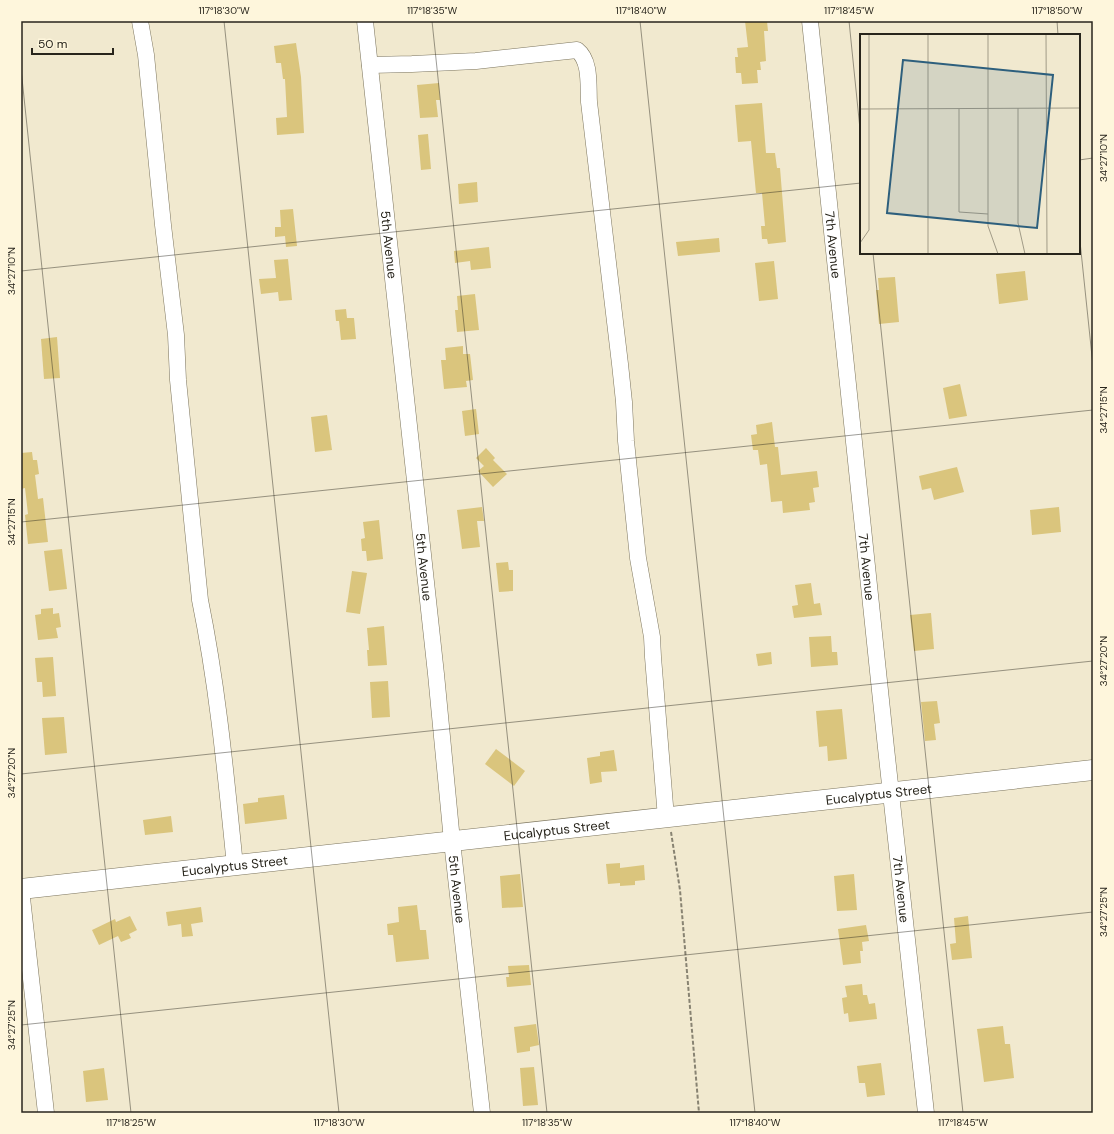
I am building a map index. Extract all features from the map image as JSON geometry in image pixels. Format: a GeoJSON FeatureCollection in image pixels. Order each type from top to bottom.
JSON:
{"type":"FeatureCollection","features":[{"type":"Feature","properties":{"kind":"main road","name":"Eucalyptus Street"},"geometry":{"type":"LineString","coordinates":[[21,889],[1093,770]]}},
{"type":"Feature","properties":{"kind":"street"},"geometry":{"type":"LineString","coordinates":[[140,21],[146,55],[163,225],[176,335],[178,380],[200,600],[218,706],[235,866]]}},
{"type":"Feature","properties":{"kind":"street","name":"5th Avenue"},"geometry":{"type":"LineString","coordinates":[[365,21],[482,1113]]}},
{"type":"Feature","properties":{"kind":"street","name":"7th Avenue"},"geometry":{"type":"LineString","coordinates":[[810,21],[926,1113]]}},
{"type":"Feature","properties":{"kind":"street"},"geometry":{"type":"LineString","coordinates":[[370,65],[476,62],[577,50],[583,54],[586,62],[589,102],[620,364],[638,558],[652,637],[666,818]]}},
{"type":"Feature","properties":{"kind":"street"},"geometry":{"type":"LineString","coordinates":[[21,889],[46,1113]]}},
{"type":"Feature","properties":{"kind":"path"},"geometry":{"type":"LineString","coordinates":[[666,818],[671,832],[680,890],[699,1113]]}},
{"type":"Feature","properties":{"kind":"building"},"geometry":{"type":"Polygon","coordinates":[[[745,21],[767,21],[768,31],[764,31],[766,61],[760,62],[761,70],[757,70],[758,83],[742,84],[741,73],[736,73],[735,57],[738,57],[737,48],[748,47],[745,21]]]}},
{"type":"Feature","properties":{"kind":"building"},"geometry":{"type":"Polygon","coordinates":[[[296,43],[301,77],[304,133],[277,135],[276,118],[287,117],[285,79],[283,79],[281,63],[276,63],[274,46],[296,43]]]}},
{"type":"Feature","properties":{"kind":"building"},"geometry":{"type":"Polygon","coordinates":[[[439,83],[440,100],[436,100],[438,117],[420,118],[417,85],[439,83]]]}},
{"type":"Feature","properties":{"kind":"building"},"geometry":{"type":"Polygon","coordinates":[[[762,103],[766,153],[775,153],[777,168],[780,168],[786,242],[768,244],[767,239],[762,239],[761,226],[765,226],[762,193],[756,193],[751,141],[738,142],[735,105],[762,103]]]}},
{"type":"Feature","properties":{"kind":"building"},"geometry":{"type":"Polygon","coordinates":[[[428,134],[431,169],[421,170],[418,135],[428,134]]]}},
{"type":"Feature","properties":{"kind":"building"},"geometry":{"type":"Polygon","coordinates":[[[477,182],[478,202],[459,204],[458,184],[477,182]]]}},
{"type":"Feature","properties":{"kind":"building"},"geometry":{"type":"Polygon","coordinates":[[[293,209],[297,246],[286,247],[285,236],[275,237],[275,227],[281,227],[280,210],[293,209]]]}},
{"type":"Feature","properties":{"kind":"building"},"geometry":{"type":"Polygon","coordinates":[[[719,238],[720,252],[678,256],[676,242],[719,238]]]}},
{"type":"Feature","properties":{"kind":"building"},"geometry":{"type":"Polygon","coordinates":[[[489,247],[491,268],[471,270],[470,261],[455,263],[454,251],[489,247]]]}},
{"type":"Feature","properties":{"kind":"building"},"geometry":{"type":"Polygon","coordinates":[[[288,259],[292,300],[279,301],[278,292],[261,294],[259,279],[276,278],[274,260],[288,259]]]}},
{"type":"Feature","properties":{"kind":"building"},"geometry":{"type":"Polygon","coordinates":[[[774,261],[778,299],[759,301],[755,263],[774,261]]]}},
{"type":"Feature","properties":{"kind":"building"},"geometry":{"type":"Polygon","coordinates":[[[1025,271],[1028,300],[999,304],[996,274],[1025,271]]]}},
{"type":"Feature","properties":{"kind":"building"},"geometry":{"type":"Polygon","coordinates":[[[895,277],[899,322],[879,324],[876,290],[879,290],[878,278],[895,277]]]}},
{"type":"Feature","properties":{"kind":"building"},"geometry":{"type":"Polygon","coordinates":[[[475,294],[479,330],[457,332],[455,310],[458,310],[457,296],[475,294]]]}},
{"type":"Feature","properties":{"kind":"building"},"geometry":{"type":"Polygon","coordinates":[[[346,309],[347,318],[354,318],[356,339],[341,340],[339,321],[336,321],[335,310],[346,309]]]}},
{"type":"Feature","properties":{"kind":"building"},"geometry":{"type":"Polygon","coordinates":[[[57,337],[60,378],[44,379],[41,339],[57,337]]]}},
{"type":"Feature","properties":{"kind":"building"},"geometry":{"type":"Polygon","coordinates":[[[463,346],[463,354],[470,354],[473,380],[466,381],[467,387],[444,389],[441,360],[446,360],[445,348],[463,346]]]}},
{"type":"Feature","properties":{"kind":"building"},"geometry":{"type":"Polygon","coordinates":[[[960,384],[967,416],[949,419],[943,388],[960,384]]]}},
{"type":"Feature","properties":{"kind":"building"},"geometry":{"type":"Polygon","coordinates":[[[476,409],[479,434],[465,436],[462,411],[476,409]]]}},
{"type":"Feature","properties":{"kind":"building"},"geometry":{"type":"Polygon","coordinates":[[[327,415],[332,450],[315,452],[311,417],[327,415]]]}},
{"type":"Feature","properties":{"kind":"building"},"geometry":{"type":"Polygon","coordinates":[[[772,422],[775,447],[778,447],[781,475],[817,471],[819,487],[813,488],[815,502],[809,503],[810,510],[783,513],[782,501],[771,502],[767,464],[760,465],[758,450],[753,450],[751,435],[757,434],[756,425],[772,422]]]}},
{"type":"Feature","properties":{"kind":"building"},"geometry":{"type":"Polygon","coordinates":[[[486,448],[495,458],[493,460],[507,474],[493,487],[478,471],[484,466],[476,458],[486,448]]]}},
{"type":"Feature","properties":{"kind":"building"},"geometry":{"type":"Polygon","coordinates":[[[32,452],[33,460],[37,460],[39,474],[35,475],[38,499],[43,498],[48,542],[28,544],[25,515],[28,514],[25,488],[21,489],[21,453],[32,452]]]}},
{"type":"Feature","properties":{"kind":"building"},"geometry":{"type":"Polygon","coordinates":[[[957,467],[964,492],[934,500],[931,488],[922,490],[919,476],[957,467]]]}},
{"type":"Feature","properties":{"kind":"building"},"geometry":{"type":"Polygon","coordinates":[[[482,507],[484,521],[477,521],[480,547],[462,549],[457,510],[482,507]]]}},
{"type":"Feature","properties":{"kind":"building"},"geometry":{"type":"Polygon","coordinates":[[[1059,507],[1061,532],[1032,535],[1030,510],[1059,507]]]}},
{"type":"Feature","properties":{"kind":"building"},"geometry":{"type":"Polygon","coordinates":[[[379,520],[383,559],[367,561],[366,551],[362,551],[361,539],[365,538],[363,522],[379,520]]]}},
{"type":"Feature","properties":{"kind":"building"},"geometry":{"type":"Polygon","coordinates":[[[62,549],[67,589],[49,591],[44,551],[62,549]]]}},
{"type":"Feature","properties":{"kind":"building"},"geometry":{"type":"Polygon","coordinates":[[[508,562],[509,570],[513,570],[513,591],[499,592],[496,563],[508,562]]]}},
{"type":"Feature","properties":{"kind":"building"},"geometry":{"type":"Polygon","coordinates":[[[352,571],[367,573],[360,614],[346,612],[352,571]]]}},
{"type":"Feature","properties":{"kind":"building"},"geometry":{"type":"Polygon","coordinates":[[[811,583],[814,604],[820,603],[822,615],[794,618],[792,606],[798,605],[795,585],[811,583]]]}},
{"type":"Feature","properties":{"kind":"building"},"geometry":{"type":"Polygon","coordinates":[[[53,608],[53,614],[59,613],[61,627],[56,628],[58,638],[38,640],[35,615],[41,614],[41,609],[53,608]]]}},
{"type":"Feature","properties":{"kind":"building"},"geometry":{"type":"Polygon","coordinates":[[[931,613],[934,649],[914,651],[910,615],[931,613]]]}},
{"type":"Feature","properties":{"kind":"building"},"geometry":{"type":"Polygon","coordinates":[[[384,626],[387,665],[368,666],[367,650],[369,650],[367,628],[384,626]]]}},
{"type":"Feature","properties":{"kind":"building"},"geometry":{"type":"Polygon","coordinates":[[[831,636],[832,652],[837,652],[838,665],[811,667],[809,637],[831,636]]]}},
{"type":"Feature","properties":{"kind":"building"},"geometry":{"type":"Polygon","coordinates":[[[771,652],[772,664],[758,666],[756,654],[771,652]]]}},
{"type":"Feature","properties":{"kind":"building"},"geometry":{"type":"Polygon","coordinates":[[[53,657],[56,696],[43,697],[42,682],[37,682],[35,658],[53,657]]]}},
{"type":"Feature","properties":{"kind":"building"},"geometry":{"type":"Polygon","coordinates":[[[388,681],[390,717],[372,718],[370,682],[388,681]]]}},
{"type":"Feature","properties":{"kind":"building"},"geometry":{"type":"Polygon","coordinates":[[[937,701],[940,723],[934,724],[936,740],[925,741],[921,702],[937,701]]]}},
{"type":"Feature","properties":{"kind":"building"},"geometry":{"type":"Polygon","coordinates":[[[842,709],[847,759],[828,761],[827,746],[819,747],[816,711],[842,709]]]}},
{"type":"Feature","properties":{"kind":"building"},"geometry":{"type":"Polygon","coordinates":[[[64,717],[67,753],[45,755],[42,718],[64,717]]]}},
{"type":"Feature","properties":{"kind":"building"},"geometry":{"type":"Polygon","coordinates":[[[496,749],[525,771],[514,786],[485,764],[496,749]]]}},
{"type":"Feature","properties":{"kind":"building"},"geometry":{"type":"Polygon","coordinates":[[[614,750],[617,771],[601,772],[602,782],[590,784],[587,758],[600,756],[600,752],[614,750]]]}},
{"type":"Feature","properties":{"kind":"building"},"geometry":{"type":"Polygon","coordinates":[[[284,795],[287,819],[245,824],[243,804],[258,802],[258,798],[284,795]]]}},
{"type":"Feature","properties":{"kind":"building"},"geometry":{"type":"Polygon","coordinates":[[[171,816],[173,832],[145,835],[143,820],[171,816]]]}},
{"type":"Feature","properties":{"kind":"building"},"geometry":{"type":"Polygon","coordinates":[[[620,863],[620,868],[644,865],[645,880],[635,881],[635,885],[620,886],[620,883],[608,884],[606,864],[620,863]]]}},
{"type":"Feature","properties":{"kind":"building"},"geometry":{"type":"Polygon","coordinates":[[[520,874],[523,907],[502,908],[500,876],[520,874]]]}},
{"type":"Feature","properties":{"kind":"building"},"geometry":{"type":"Polygon","coordinates":[[[854,874],[857,910],[837,911],[834,876],[854,874]]]}},
{"type":"Feature","properties":{"kind":"building"},"geometry":{"type":"Polygon","coordinates":[[[417,905],[420,930],[426,930],[429,959],[396,962],[393,935],[388,935],[387,924],[399,922],[398,907],[417,905]]]}},
{"type":"Feature","properties":{"kind":"building"},"geometry":{"type":"Polygon","coordinates":[[[201,907],[203,922],[191,924],[193,936],[182,937],[181,924],[168,926],[166,912],[201,907]]]}},
{"type":"Feature","properties":{"kind":"building"},"geometry":{"type":"Polygon","coordinates":[[[130,916],[137,930],[129,934],[131,938],[121,942],[118,936],[99,945],[92,930],[115,919],[116,922],[130,916]]]}},
{"type":"Feature","properties":{"kind":"building"},"geometry":{"type":"Polygon","coordinates":[[[968,916],[972,958],[952,960],[950,944],[956,943],[954,918],[968,916]]]}},
{"type":"Feature","properties":{"kind":"building"},"geometry":{"type":"Polygon","coordinates":[[[866,925],[869,941],[862,942],[863,951],[860,951],[861,963],[843,965],[838,929],[866,925]]]}},
{"type":"Feature","properties":{"kind":"building"},"geometry":{"type":"Polygon","coordinates":[[[529,965],[531,985],[507,987],[506,977],[509,977],[508,966],[529,965]]]}},
{"type":"Feature","properties":{"kind":"building"},"geometry":{"type":"Polygon","coordinates":[[[862,984],[863,995],[867,995],[869,1004],[875,1003],[877,1019],[849,1022],[848,1013],[844,1014],[842,998],[847,997],[845,986],[862,984]]]}},
{"type":"Feature","properties":{"kind":"building"},"geometry":{"type":"Polygon","coordinates":[[[536,1024],[539,1045],[530,1047],[530,1051],[517,1053],[514,1027],[536,1024]]]}},
{"type":"Feature","properties":{"kind":"building"},"geometry":{"type":"Polygon","coordinates":[[[1003,1026],[1005,1044],[1010,1044],[1014,1078],[984,1082],[977,1029],[1003,1026]]]}},
{"type":"Feature","properties":{"kind":"building"},"geometry":{"type":"Polygon","coordinates":[[[881,1063],[885,1095],[867,1097],[865,1083],[859,1083],[857,1066],[881,1063]]]}},
{"type":"Feature","properties":{"kind":"building"},"geometry":{"type":"Polygon","coordinates":[[[534,1067],[538,1105],[523,1106],[520,1068],[534,1067]]]}},
{"type":"Feature","properties":{"kind":"building"},"geometry":{"type":"Polygon","coordinates":[[[104,1068],[108,1100],[86,1102],[83,1071],[104,1068]]]}}]}
